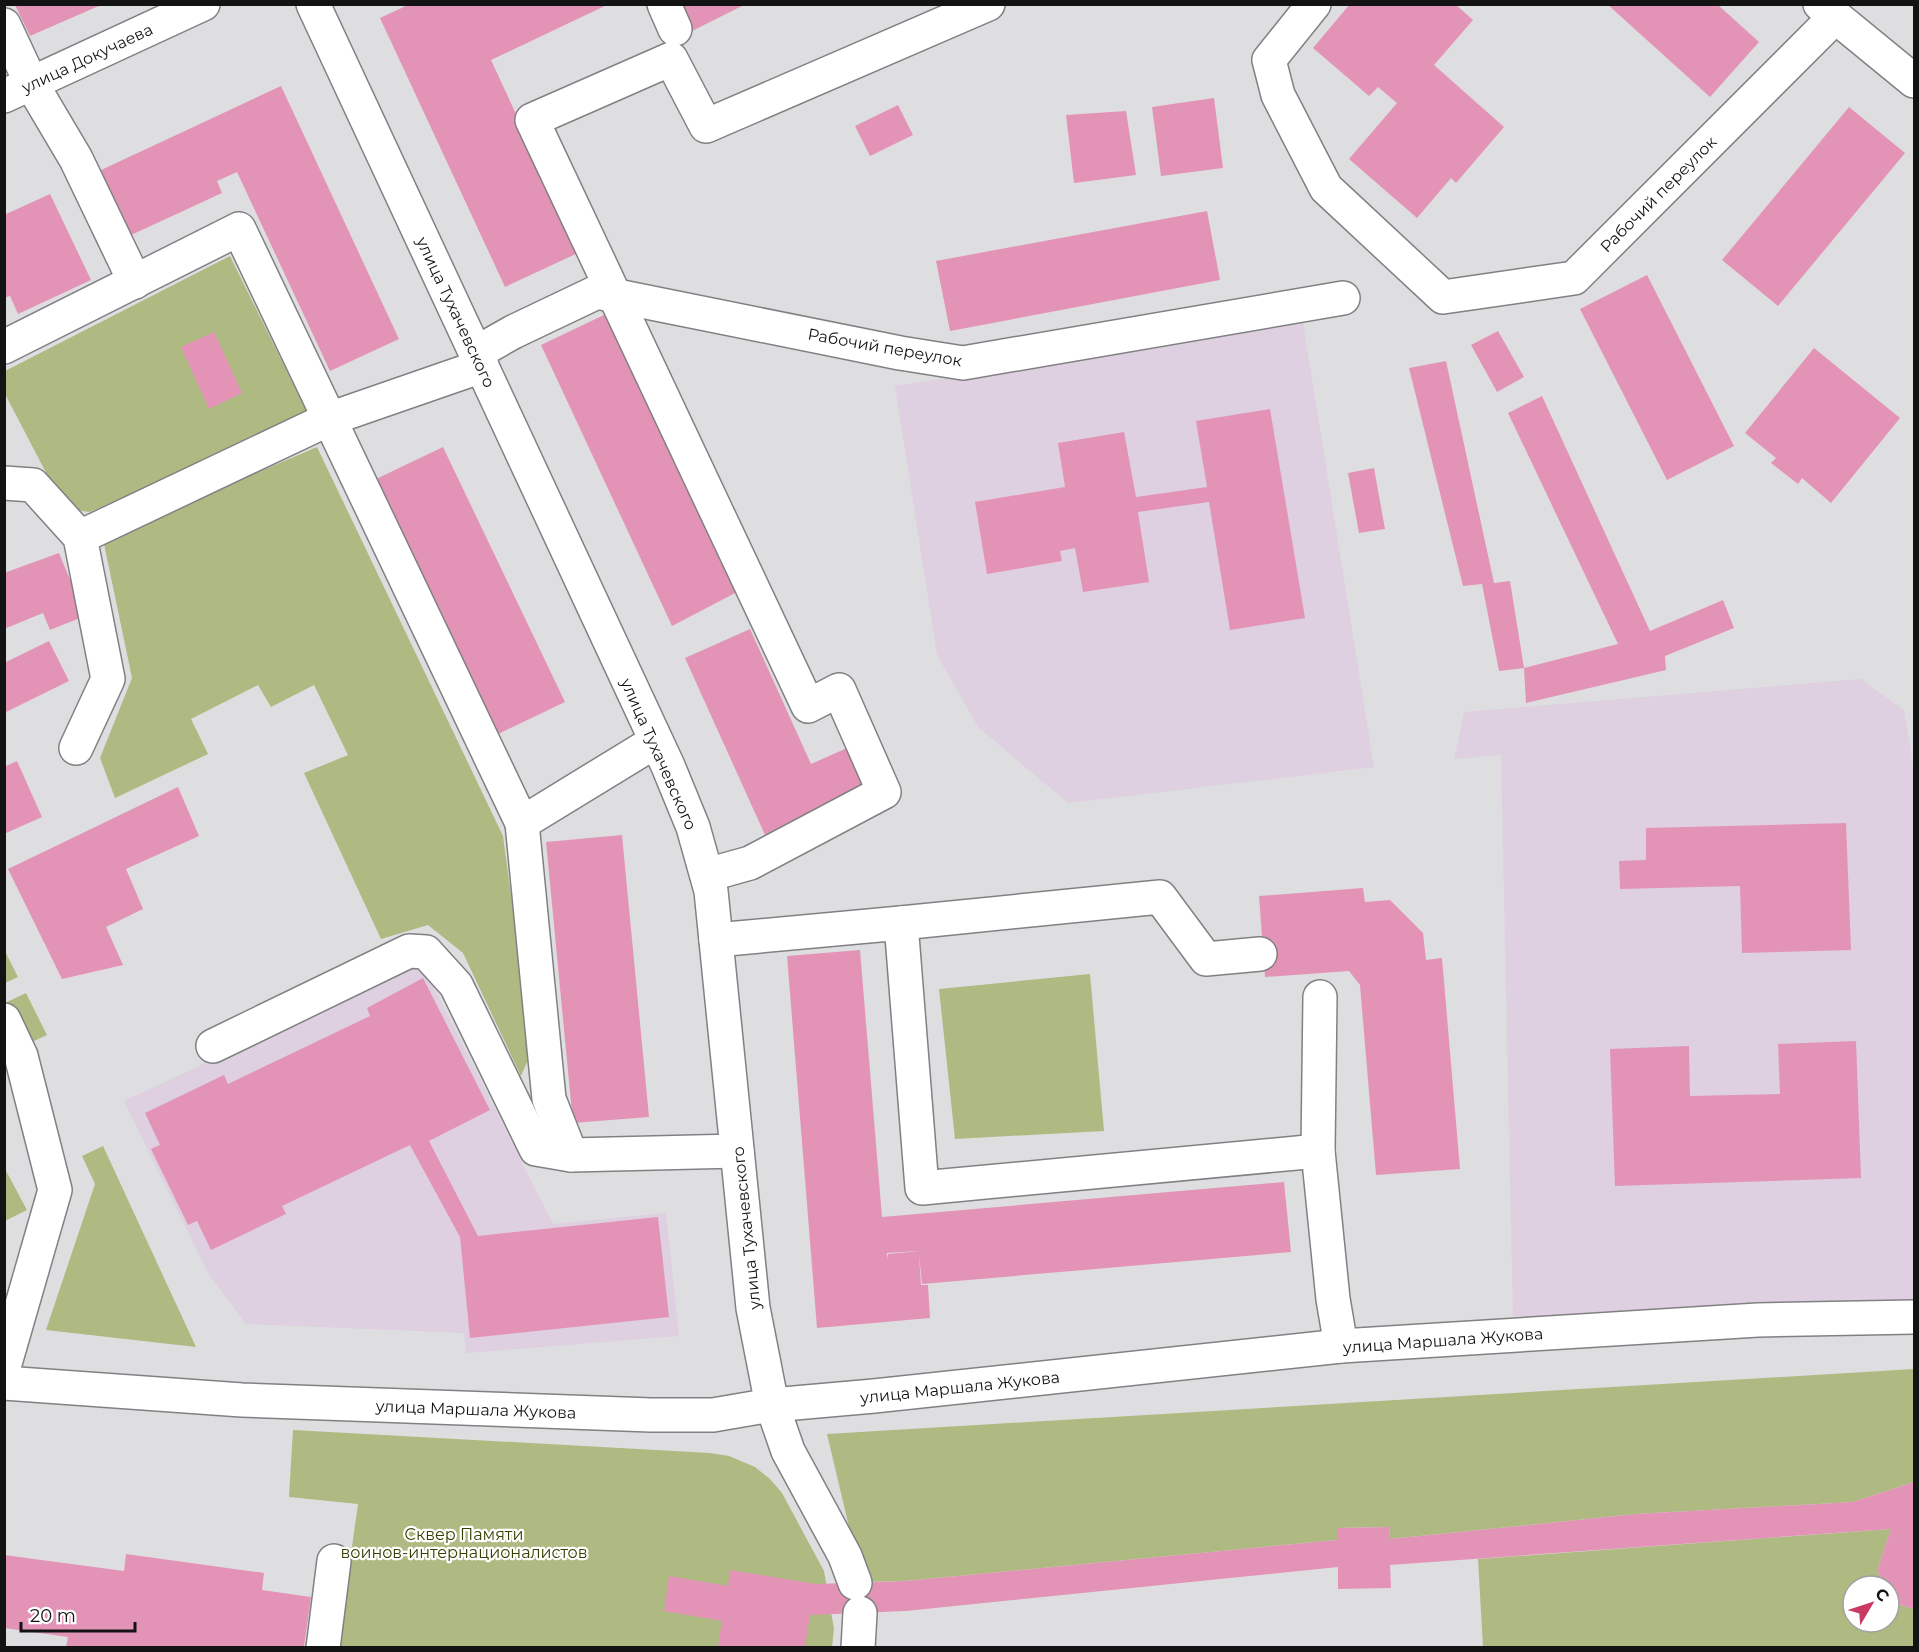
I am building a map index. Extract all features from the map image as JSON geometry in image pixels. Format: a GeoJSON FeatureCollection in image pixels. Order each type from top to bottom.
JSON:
{"type":"FeatureCollection","features":[{"type":"Feature","properties":{"kind":"street","name":"улица Докучаева"},"geometry":{"type":"LineString","coordinates":[[18,90],[203,4]]}},
{"type":"Feature","properties":{"kind":"street","name":"улица Тухачевского"},"geometry":{"type":"LineString","coordinates":[[313,4],[668,766],[693,826],[711,891],[753,1308],[772,1405],[788,1451],[845,1556],[857,1598],[858,1647]]}},
{"type":"Feature","properties":{"kind":"street"},"geometry":{"type":"LineString","coordinates":[[706,876],[750,863],[884,792],[839,690],[808,706],[532,120],[671,58],[706,126],[988,4]]}},
{"type":"Feature","properties":{"kind":"street","name":"Рабочий переулок"},"geometry":{"type":"LineString","coordinates":[[1314,4],[1269,60],[1278,95],[1326,188],[1443,297],[1574,278],[1828,11]]}},
{"type":"Feature","properties":{"kind":"street"},"geometry":{"type":"LineString","coordinates":[[1828,11],[1914,81]]}},
{"type":"Feature","properties":{"kind":"street"},"geometry":{"type":"LineString","coordinates":[[4,25],[18,90],[76,159],[135,282]]}},
{"type":"Feature","properties":{"kind":"street"},"geometry":{"type":"LineString","coordinates":[[4,347],[239,229],[522,823],[549,1099],[571,1155]]}},
{"type":"Feature","properties":{"kind":"street","name":"Рабочий переулок"},"geometry":{"type":"LineString","coordinates":[[80,537],[329,419],[478,359],[513,332],[597,292],[900,353],[963,363],[1343,298]]}},
{"type":"Feature","properties":{"kind":"street"},"geometry":{"type":"LineString","coordinates":[[4,483],[33,485],[80,537],[108,679],[76,748]]}},
{"type":"Feature","properties":{"kind":"street"},"geometry":{"type":"LineString","coordinates":[[522,823],[656,741]]}},
{"type":"Feature","properties":{"kind":"street"},"geometry":{"type":"LineString","coordinates":[[716,940],[1160,897],[1206,959],[1260,954]]}},
{"type":"Feature","properties":{"kind":"street"},"geometry":{"type":"LineString","coordinates":[[901,923],[922,1188],[1318,1151]]}},
{"type":"Feature","properties":{"kind":"street"},"geometry":{"type":"LineString","coordinates":[[213,1046],[409,951],[426,952],[456,985],[536,1149],[571,1155],[737,1151]]}},
{"type":"Feature","properties":{"kind":"street"},"geometry":{"type":"LineString","coordinates":[[1320,997],[1318,1151],[1333,1299],[1341,1346]]}},
{"type":"Feature","properties":{"kind":"street"},"geometry":{"type":"LineString","coordinates":[[4,1020],[21,1056],[55,1190],[4,1367]]}},
{"type":"Feature","properties":{"kind":"street","name":"улица Маршала Жукова"},"geometry":{"type":"LineString","coordinates":[[4,1383],[242,1400],[651,1415],[713,1415],[772,1405],[1341,1346],[1758,1320],[1914,1317]]}},
{"type":"Feature","properties":{"kind":"street"},"geometry":{"type":"LineString","coordinates":[[323,1647],[334,1561]]}},
{"type":"Feature","properties":{"kind":"shaded area"},"geometry":{"type":"Polygon","coordinates":[[[1303,322],[1374,767],[1068,803],[978,727],[937,655],[895,386],[1303,322]]]}},
{"type":"Feature","properties":{"kind":"shaded area"},"geometry":{"type":"Polygon","coordinates":[[[1860,679],[1904,710],[1914,772],[1914,1299],[1513,1319],[1501,755],[1454,759],[1464,712],[1860,679]]]}},
{"type":"Feature","properties":{"kind":"shaded area"},"geometry":{"type":"Polygon","coordinates":[[[421,962],[553,1224],[666,1213],[679,1336],[466,1353],[464,1333],[246,1324],[209,1275],[124,1101],[421,962]]]}},
{"type":"Feature","properties":{"kind":"green space"},"geometry":{"type":"Polygon","coordinates":[[[230,256],[308,414],[90,512],[65,509],[5,394],[5,371],[230,256]]]}},
{"type":"Feature","properties":{"kind":"green space"},"geometry":{"type":"Polygon","coordinates":[[[317,447],[503,836],[532,1051],[521,1076],[463,953],[428,925],[381,939],[304,773],[348,755],[314,685],[271,707],[258,685],[191,719],[208,754],[115,798],[100,758],[132,678],[103,539],[317,447]]]}},
{"type":"Feature","properties":{"kind":"green space"},"geometry":{"type":"Polygon","coordinates":[[[4,949],[18,977],[5,983],[4,983],[4,949]]]}},
{"type":"Feature","properties":{"kind":"green space"},"geometry":{"type":"Polygon","coordinates":[[[1090,974],[1104,1131],[955,1139],[939,989],[1090,974]]]}},
{"type":"Feature","properties":{"kind":"green space"},"geometry":{"type":"Polygon","coordinates":[[[26,993],[47,1035],[19,1048],[5,1019],[5,1003],[26,993]]]}},
{"type":"Feature","properties":{"kind":"green space"},"geometry":{"type":"Polygon","coordinates":[[[103,1146],[196,1347],[46,1330],[95,1184],[82,1156],[103,1146]]]}},
{"type":"Feature","properties":{"kind":"green space"},"geometry":{"type":"Polygon","coordinates":[[[5,1169],[27,1210],[4,1221],[5,1169]]]}},
{"type":"Feature","properties":{"kind":"green space"},"geometry":{"type":"Polygon","coordinates":[[[1914,1369],[1914,1482],[1853,1502],[1636,1514],[1390,1539],[1389,1527],[1337,1528],[1337,1540],[905,1581],[862,1582],[827,1434],[1914,1369]]]}},
{"type":"Feature","properties":{"kind":"green space","name":"Cквер Памяти воинов-интернационалистов"},"geometry":{"type":"Polygon","coordinates":[[[293,1430],[710,1453],[729,1456],[755,1467],[782,1493],[824,1571],[834,1629],[832,1647],[338,1647],[358,1504],[289,1497],[293,1430]]]}},
{"type":"Feature","properties":{"kind":"green space"},"geometry":{"type":"Polygon","coordinates":[[[1891,1529],[1877,1571],[1879,1574],[1841,1574],[1841,1634],[1901,1634],[1901,1605],[1914,1609],[1914,1647],[1483,1647],[1478,1559],[1891,1529]]]}},
{"type":"Feature","properties":{"kind":"building"},"geometry":{"type":"Polygon","coordinates":[[[410,4],[609,4],[491,60],[580,252],[505,287],[380,18],[410,4]]]}},
{"type":"Feature","properties":{"kind":"building"},"geometry":{"type":"Polygon","coordinates":[[[679,4],[746,4],[692,31],[679,4]]]}},
{"type":"Feature","properties":{"kind":"building"},"geometry":{"type":"Polygon","coordinates":[[[1350,4],[1455,4],[1473,20],[1434,65],[1504,127],[1456,183],[1451,178],[1417,218],[1349,159],[1397,103],[1378,87],[1369,96],[1313,48],[1350,4]]]}},
{"type":"Feature","properties":{"kind":"building"},"geometry":{"type":"Polygon","coordinates":[[[1607,4],[1717,4],[1759,42],[1710,97],[1607,4]]]}},
{"type":"Feature","properties":{"kind":"building"},"geometry":{"type":"Polygon","coordinates":[[[15,5],[101,5],[30,36],[15,5]]]}},
{"type":"Feature","properties":{"kind":"building"},"geometry":{"type":"Polygon","coordinates":[[[281,86],[399,339],[330,371],[237,172],[217,181],[222,193],[129,236],[99,171],[281,86]]]}},
{"type":"Feature","properties":{"kind":"building"},"geometry":{"type":"Polygon","coordinates":[[[1214,98],[1223,168],[1161,176],[1152,107],[1214,98]]]}},
{"type":"Feature","properties":{"kind":"building"},"geometry":{"type":"Polygon","coordinates":[[[898,105],[913,135],[870,156],[855,126],[898,105]]]}},
{"type":"Feature","properties":{"kind":"building"},"geometry":{"type":"Polygon","coordinates":[[[1849,107],[1905,153],[1778,306],[1722,260],[1849,107]]]}},
{"type":"Feature","properties":{"kind":"building"},"geometry":{"type":"Polygon","coordinates":[[[1126,111],[1136,175],[1074,183],[1066,115],[1126,111]]]}},
{"type":"Feature","properties":{"kind":"building"},"geometry":{"type":"Polygon","coordinates":[[[50,194],[91,280],[18,314],[10,296],[4,298],[4,215],[50,194]]]}},
{"type":"Feature","properties":{"kind":"building"},"geometry":{"type":"Polygon","coordinates":[[[1207,211],[1220,280],[950,331],[936,261],[1207,211]]]}},
{"type":"Feature","properties":{"kind":"building"},"geometry":{"type":"Polygon","coordinates":[[[1647,275],[1734,446],[1667,480],[1580,309],[1647,275]]]}},
{"type":"Feature","properties":{"kind":"building"},"geometry":{"type":"Polygon","coordinates":[[[606,314],[739,591],[672,626],[541,345],[606,314]]]}},
{"type":"Feature","properties":{"kind":"building"},"geometry":{"type":"Polygon","coordinates":[[[1498,331],[1524,377],[1497,392],[1471,345],[1498,331]]]}},
{"type":"Feature","properties":{"kind":"building"},"geometry":{"type":"Polygon","coordinates":[[[214,332],[242,393],[209,409],[181,347],[214,332]]]}},
{"type":"Feature","properties":{"kind":"building"},"geometry":{"type":"Polygon","coordinates":[[[1814,348],[1900,418],[1831,503],[1802,478],[1798,484],[1771,463],[1776,458],[1745,433],[1814,348]]]}},
{"type":"Feature","properties":{"kind":"building"},"geometry":{"type":"Polygon","coordinates":[[[1446,361],[1494,583],[1510,581],[1524,668],[1499,671],[1482,584],[1463,586],[1409,368],[1446,361]]]}},
{"type":"Feature","properties":{"kind":"building"},"geometry":{"type":"Polygon","coordinates":[[[1542,396],[1650,631],[1723,600],[1734,628],[1665,656],[1666,670],[1526,703],[1524,668],[1618,644],[1508,413],[1542,396]]]}},
{"type":"Feature","properties":{"kind":"building"},"geometry":{"type":"Polygon","coordinates":[[[1270,409],[1305,618],[1230,630],[1209,502],[1138,512],[1149,582],[1083,592],[1075,548],[1060,551],[1062,561],[987,574],[975,502],[1065,487],[1058,443],[1124,432],[1136,497],[1207,487],[1196,421],[1270,409]]]}},
{"type":"Feature","properties":{"kind":"building"},"geometry":{"type":"Polygon","coordinates":[[[443,447],[565,702],[496,735],[374,480],[443,447]]]}},
{"type":"Feature","properties":{"kind":"building"},"geometry":{"type":"Polygon","coordinates":[[[1374,468],[1385,529],[1359,533],[1348,473],[1374,468]]]}},
{"type":"Feature","properties":{"kind":"building"},"geometry":{"type":"Polygon","coordinates":[[[59,553],[85,616],[50,630],[43,613],[4,629],[4,573],[59,553]]]}},
{"type":"Feature","properties":{"kind":"building"},"geometry":{"type":"Polygon","coordinates":[[[750,629],[811,764],[847,748],[865,790],[765,835],[685,658],[750,629]]]}},
{"type":"Feature","properties":{"kind":"building"},"geometry":{"type":"Polygon","coordinates":[[[49,641],[69,681],[4,713],[4,663],[49,641]]]}},
{"type":"Feature","properties":{"kind":"building"},"geometry":{"type":"Polygon","coordinates":[[[17,761],[42,817],[4,834],[4,767],[17,761]]]}},
{"type":"Feature","properties":{"kind":"building"},"geometry":{"type":"Polygon","coordinates":[[[178,787],[199,836],[126,869],[143,909],[106,927],[123,965],[62,979],[8,869],[178,787]]]}},
{"type":"Feature","properties":{"kind":"building"},"geometry":{"type":"Polygon","coordinates":[[[1846,823],[1851,950],[1742,953],[1740,886],[1620,889],[1619,861],[1646,860],[1646,828],[1846,823]]]}},
{"type":"Feature","properties":{"kind":"building"},"geometry":{"type":"Polygon","coordinates":[[[622,835],[649,1117],[573,1123],[546,842],[622,835]]]}},
{"type":"Feature","properties":{"kind":"building"},"geometry":{"type":"Polygon","coordinates":[[[1363,888],[1365,902],[1390,900],[1423,933],[1426,960],[1442,958],[1460,1169],[1376,1175],[1360,985],[1349,971],[1265,977],[1259,896],[1363,888]]]}},
{"type":"Feature","properties":{"kind":"building"},"geometry":{"type":"Polygon","coordinates":[[[860,950],[882,1217],[1284,1182],[1291,1252],[922,1284],[919,1255],[921,1285],[928,1285],[930,1318],[817,1328],[787,956],[860,950]]]}},
{"type":"Feature","properties":{"kind":"building"},"geometry":{"type":"Polygon","coordinates":[[[423,978],[490,1110],[429,1141],[478,1236],[658,1217],[669,1317],[470,1338],[460,1237],[410,1145],[282,1206],[286,1214],[211,1250],[197,1221],[188,1225],[151,1149],[160,1145],[145,1113],[224,1075],[228,1084],[370,1016],[367,1008],[423,978]]]}},
{"type":"Feature","properties":{"kind":"building"},"geometry":{"type":"Polygon","coordinates":[[[1856,1041],[1861,1178],[1615,1186],[1610,1049],[1689,1046],[1690,1096],[1780,1094],[1778,1044],[1856,1041]]]}},
{"type":"Feature","properties":{"kind":"building"},"geometry":{"type":"Polygon","coordinates":[[[1914,1482],[1914,1609],[1901,1605],[1901,1574],[1879,1574],[1877,1571],[1891,1529],[1390,1565],[1391,1588],[1338,1589],[1338,1567],[906,1611],[810,1615],[805,1647],[718,1647],[722,1621],[664,1611],[669,1576],[728,1586],[730,1570],[816,1584],[905,1581],[1337,1540],[1337,1528],[1389,1527],[1390,1539],[1636,1514],[1853,1502],[1914,1482]]]}},
{"type":"Feature","properties":{"kind":"building"},"geometry":{"type":"Polygon","coordinates":[[[126,1554],[264,1573],[262,1590],[311,1597],[304,1647],[66,1647],[68,1637],[4,1628],[4,1555],[124,1571],[126,1554]]]}}]}
